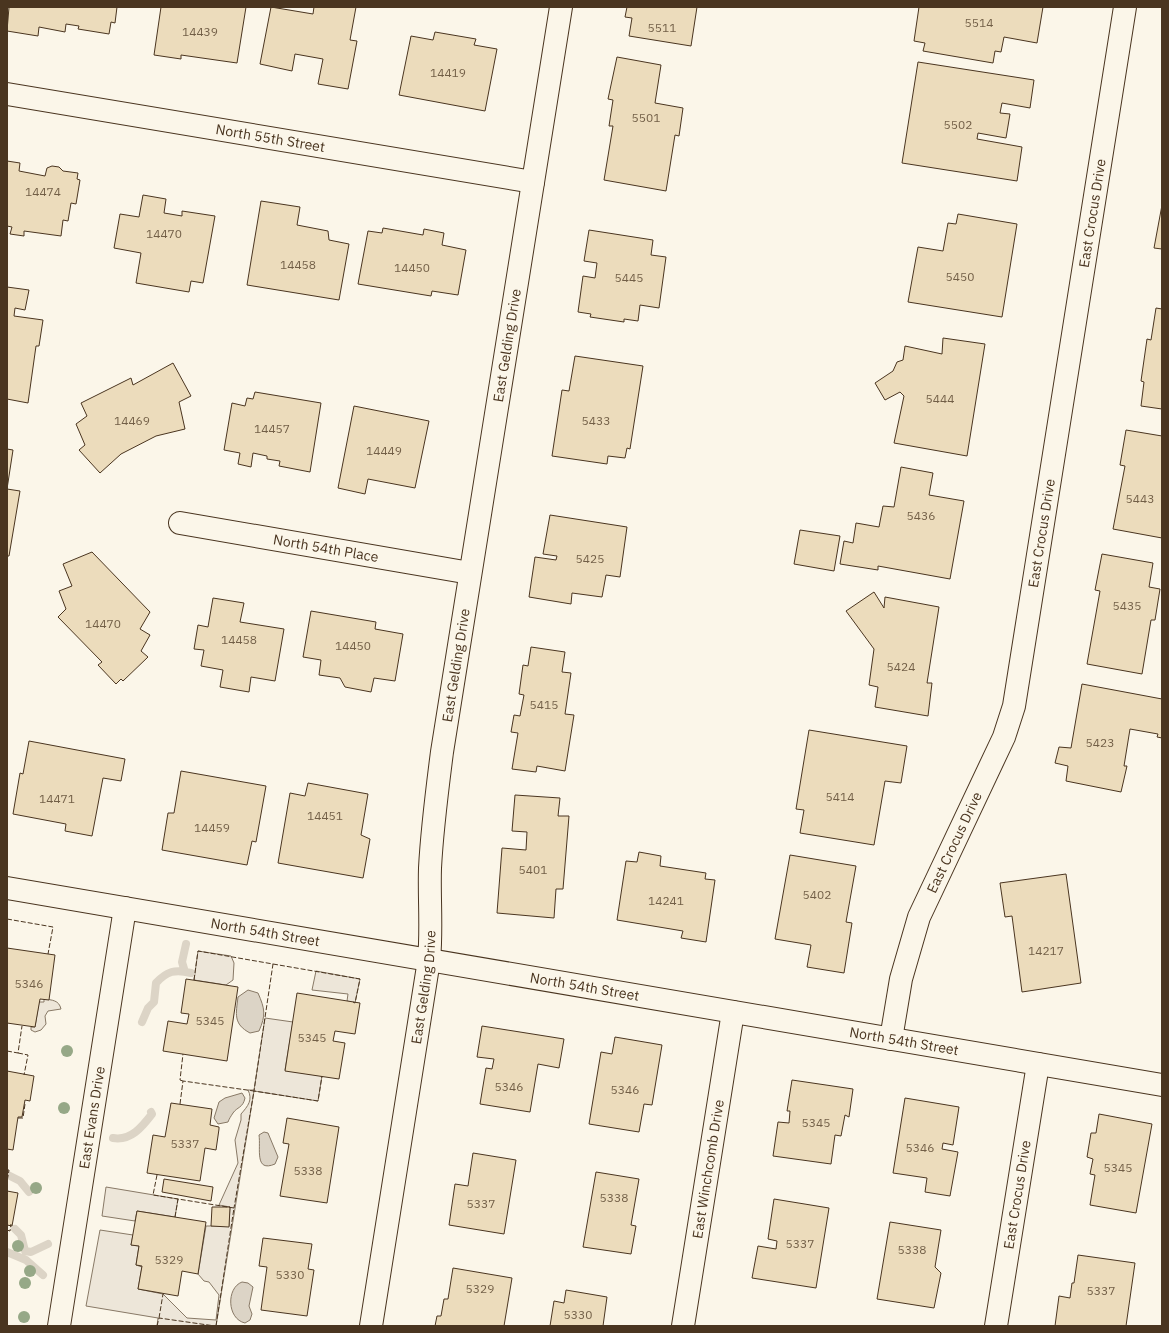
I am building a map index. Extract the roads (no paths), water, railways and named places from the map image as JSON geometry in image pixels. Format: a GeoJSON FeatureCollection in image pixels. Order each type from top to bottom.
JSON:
{"type":"FeatureCollection","features":[{"type":"Feature","properties":{"kind":"street","name":"East Gelding Drive"},"geometry":{"type":"LineString","coordinates":[[371,1326],[429,960],[431,931],[430,869],[434,813],[470,573],[561,7]]}},
{"type":"Feature","properties":{"kind":"street","name":"East Crocus Drive"},"geometry":{"type":"LineString","coordinates":[[891,1039],[901,979],[919,917],[1004,737],[1014,706],[1125,7]]}},
{"type":"Feature","properties":{"kind":"street","name":"North 55th Street"},"geometry":{"type":"LineString","coordinates":[[7,94],[533,182]]}},
{"type":"Feature","properties":{"kind":"street","name":"North 54th Place"},"geometry":{"type":"LineString","coordinates":[[180,523],[470,573]]}},
{"type":"Feature","properties":{"kind":"street","name":"North 54th Street"},"geometry":{"type":"LineString","coordinates":[[7,888],[1162,1085]]}},
{"type":"Feature","properties":{"kind":"street","name":"East Evans Drive"},"geometry":{"type":"LineString","coordinates":[[59,1326],[125,908]]}},
{"type":"Feature","properties":{"kind":"street","name":"East Winchcomb Drive"},"geometry":{"type":"LineString","coordinates":[[683,1326],[733,1012]]}},
{"type":"Feature","properties":{"kind":"street","name":"East Crocus Drive"},"geometry":{"type":"LineString","coordinates":[[996,1326],[1038,1064]]}},
{"type":"Feature","properties":{"kind":"waterway"},"geometry":{"type":"LineString","coordinates":[[185,972],[182,962],[186,944]]}},
{"type":"Feature","properties":{"kind":"waterway"},"geometry":{"type":"LineString","coordinates":[[142,1022],[148,1008],[154,1002],[156,983],[164,976],[172,972],[180,971],[191,973]]}},
{"type":"Feature","properties":{"kind":"waterway"},"geometry":{"type":"LineString","coordinates":[[113,1138],[125,1137],[136,1132],[152,1114],[151,1112]]}},
{"type":"Feature","properties":{"kind":"waterway"},"geometry":{"type":"LineString","coordinates":[[8,1175],[20,1181],[29,1192]]}},
{"type":"Feature","properties":{"kind":"waterway"},"geometry":{"type":"LineString","coordinates":[[15,1229],[21,1235],[25,1251],[31,1252],[48,1244]]}},
{"type":"Feature","properties":{"kind":"waterway"},"geometry":{"type":"LineString","coordinates":[[7,1252],[26,1260],[43,1275]]}}]}
